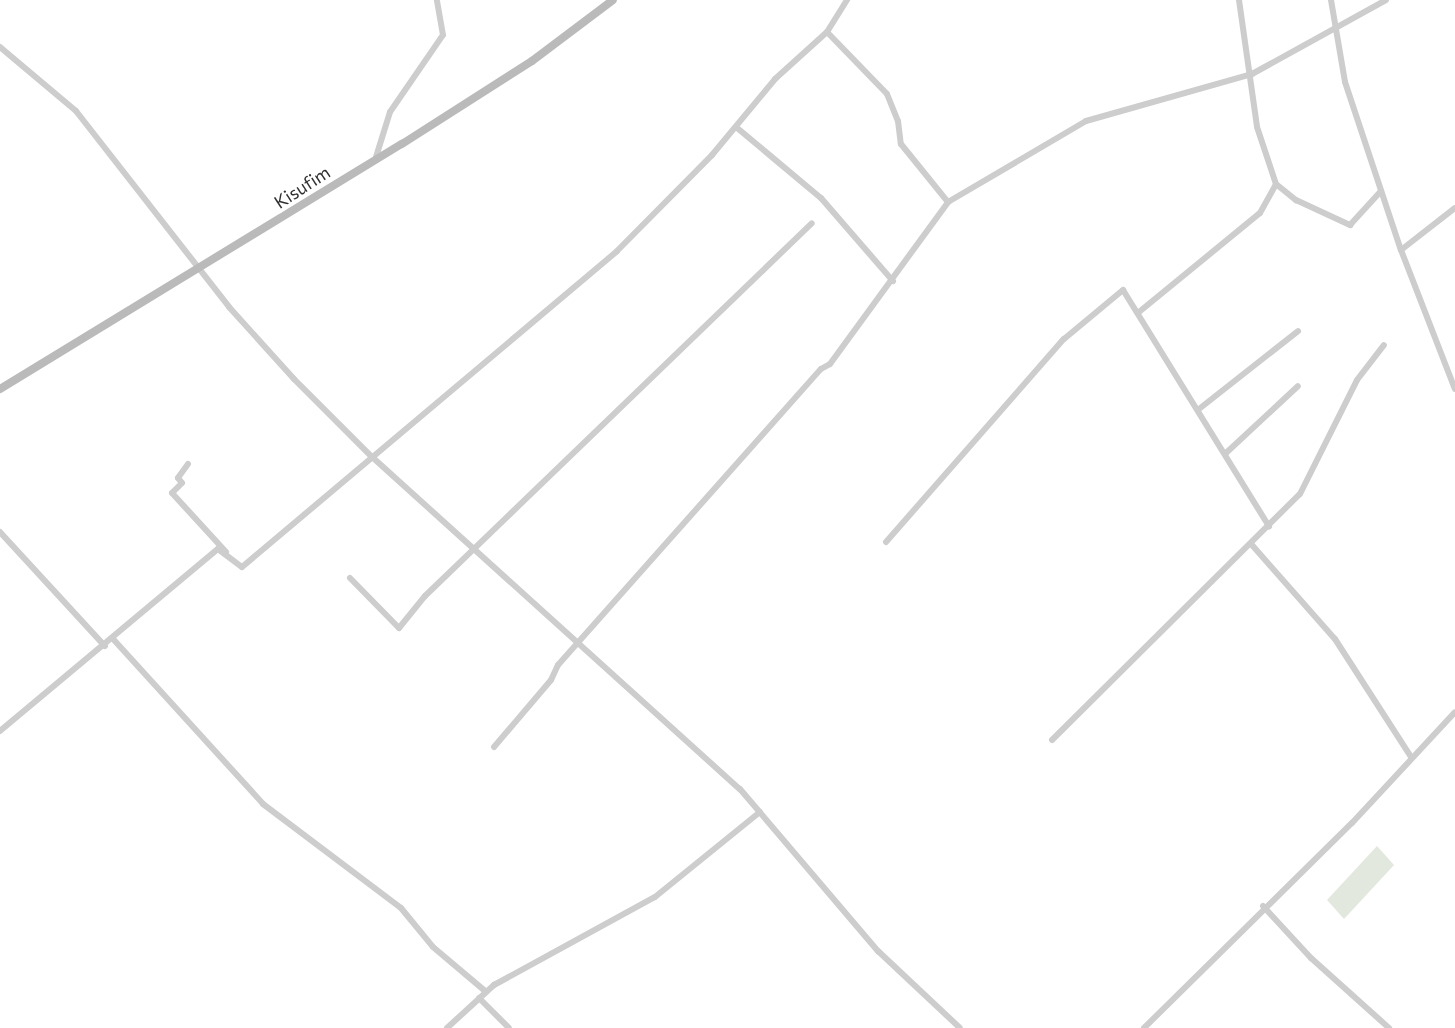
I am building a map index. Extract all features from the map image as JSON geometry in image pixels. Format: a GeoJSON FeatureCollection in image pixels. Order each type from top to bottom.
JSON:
{"type":"FeatureCollection","features":[{"type":"Feature","properties":{"kind":"street"},"geometry":{"type":"LineString","coordinates":[[376,157],[390,112],[443,34],[437,0]]}},
{"type":"Feature","properties":{"kind":"street","name":"Kisufim"},"geometry":{"type":"LineString","coordinates":[[0,389],[532,61],[613,0]]}},
{"type":"Feature","properties":{"kind":"street"},"geometry":{"type":"LineString","coordinates":[[188,464],[178,478],[182,483],[172,493],[242,566],[617,251],[736,127],[775,79],[827,32],[847,0]]}},
{"type":"Feature","properties":{"kind":"street"},"geometry":{"type":"LineString","coordinates":[[1239,0],[1252,74],[1257,127],[1276,184],[1296,200],[1350,225],[1381,191]]}},
{"type":"Feature","properties":{"kind":"street"},"geometry":{"type":"LineString","coordinates":[[1331,0],[1345,82],[1401,250],[1452,373],[1455,389]]}},
{"type":"Feature","properties":{"kind":"street"},"geometry":{"type":"LineString","coordinates":[[494,747],[577,644],[821,369],[830,364],[948,202],[1086,121],[1252,74],[1386,0]]}},
{"type":"Feature","properties":{"kind":"street"},"geometry":{"type":"LineString","coordinates":[[827,32],[887,94],[898,121],[901,144],[948,202]]}},
{"type":"Feature","properties":{"kind":"street"},"geometry":{"type":"LineString","coordinates":[[0,47],[76,111],[269,352],[372,456],[479,549],[577,644],[761,812],[878,951],[960,1028]]}},
{"type":"Feature","properties":{"kind":"street"},"geometry":{"type":"LineString","coordinates":[[736,127],[821,198],[893,281]]}},
{"type":"Feature","properties":{"kind":"street"},"geometry":{"type":"LineString","coordinates":[[1139,312],[1260,213],[1276,184]]}},
{"type":"Feature","properties":{"kind":"street"},"geometry":{"type":"LineString","coordinates":[[1401,250],[1455,208]]}},
{"type":"Feature","properties":{"kind":"street"},"geometry":{"type":"LineString","coordinates":[[350,578],[399,628],[425,596],[479,549],[812,223]]}},
{"type":"Feature","properties":{"kind":"street"},"geometry":{"type":"LineString","coordinates":[[886,542],[1064,339],[1110,297],[1123,290],[1269,526]]}},
{"type":"Feature","properties":{"kind":"street"},"geometry":{"type":"LineString","coordinates":[[1199,409],[1298,331]]}},
{"type":"Feature","properties":{"kind":"street"},"geometry":{"type":"LineString","coordinates":[[1052,740],[1252,545],[1300,494],[1357,380],[1384,345]]}},
{"type":"Feature","properties":{"kind":"street"},"geometry":{"type":"LineString","coordinates":[[1226,453],[1298,386]]}},
{"type":"Feature","properties":{"kind":"street"},"geometry":{"type":"LineString","coordinates":[[0,532],[105,646]]}},
{"type":"Feature","properties":{"kind":"street"},"geometry":{"type":"LineString","coordinates":[[1252,545],[1335,639],[1411,757]]}},
{"type":"Feature","properties":{"kind":"street"},"geometry":{"type":"LineString","coordinates":[[0,731],[114,640],[218,549],[233,558]]}},
{"type":"Feature","properties":{"kind":"street"},"geometry":{"type":"LineString","coordinates":[[114,640],[263,804],[401,908],[433,947],[485,991]]}},
{"type":"Feature","properties":{"kind":"street"},"geometry":{"type":"LineString","coordinates":[[1144,1028],[1263,906],[1352,823],[1455,712]]}},
{"type":"Feature","properties":{"kind":"street"},"geometry":{"type":"LineString","coordinates":[[447,1028],[485,991],[655,897],[761,812]]}},
{"type":"Feature","properties":{"kind":"street"},"geometry":{"type":"LineString","coordinates":[[1263,906],[1311,958],[1389,1028]]}},
{"type":"Feature","properties":{"kind":"street"},"geometry":{"type":"LineString","coordinates":[[479,998],[509,1028]]}},
{"type":"Feature","properties":{"kind":"shaded area"},"geometry":{"type":"Polygon","coordinates":[[[1377,846],[1394,865],[1344,919],[1327,900],[1377,846]]]}}]}
